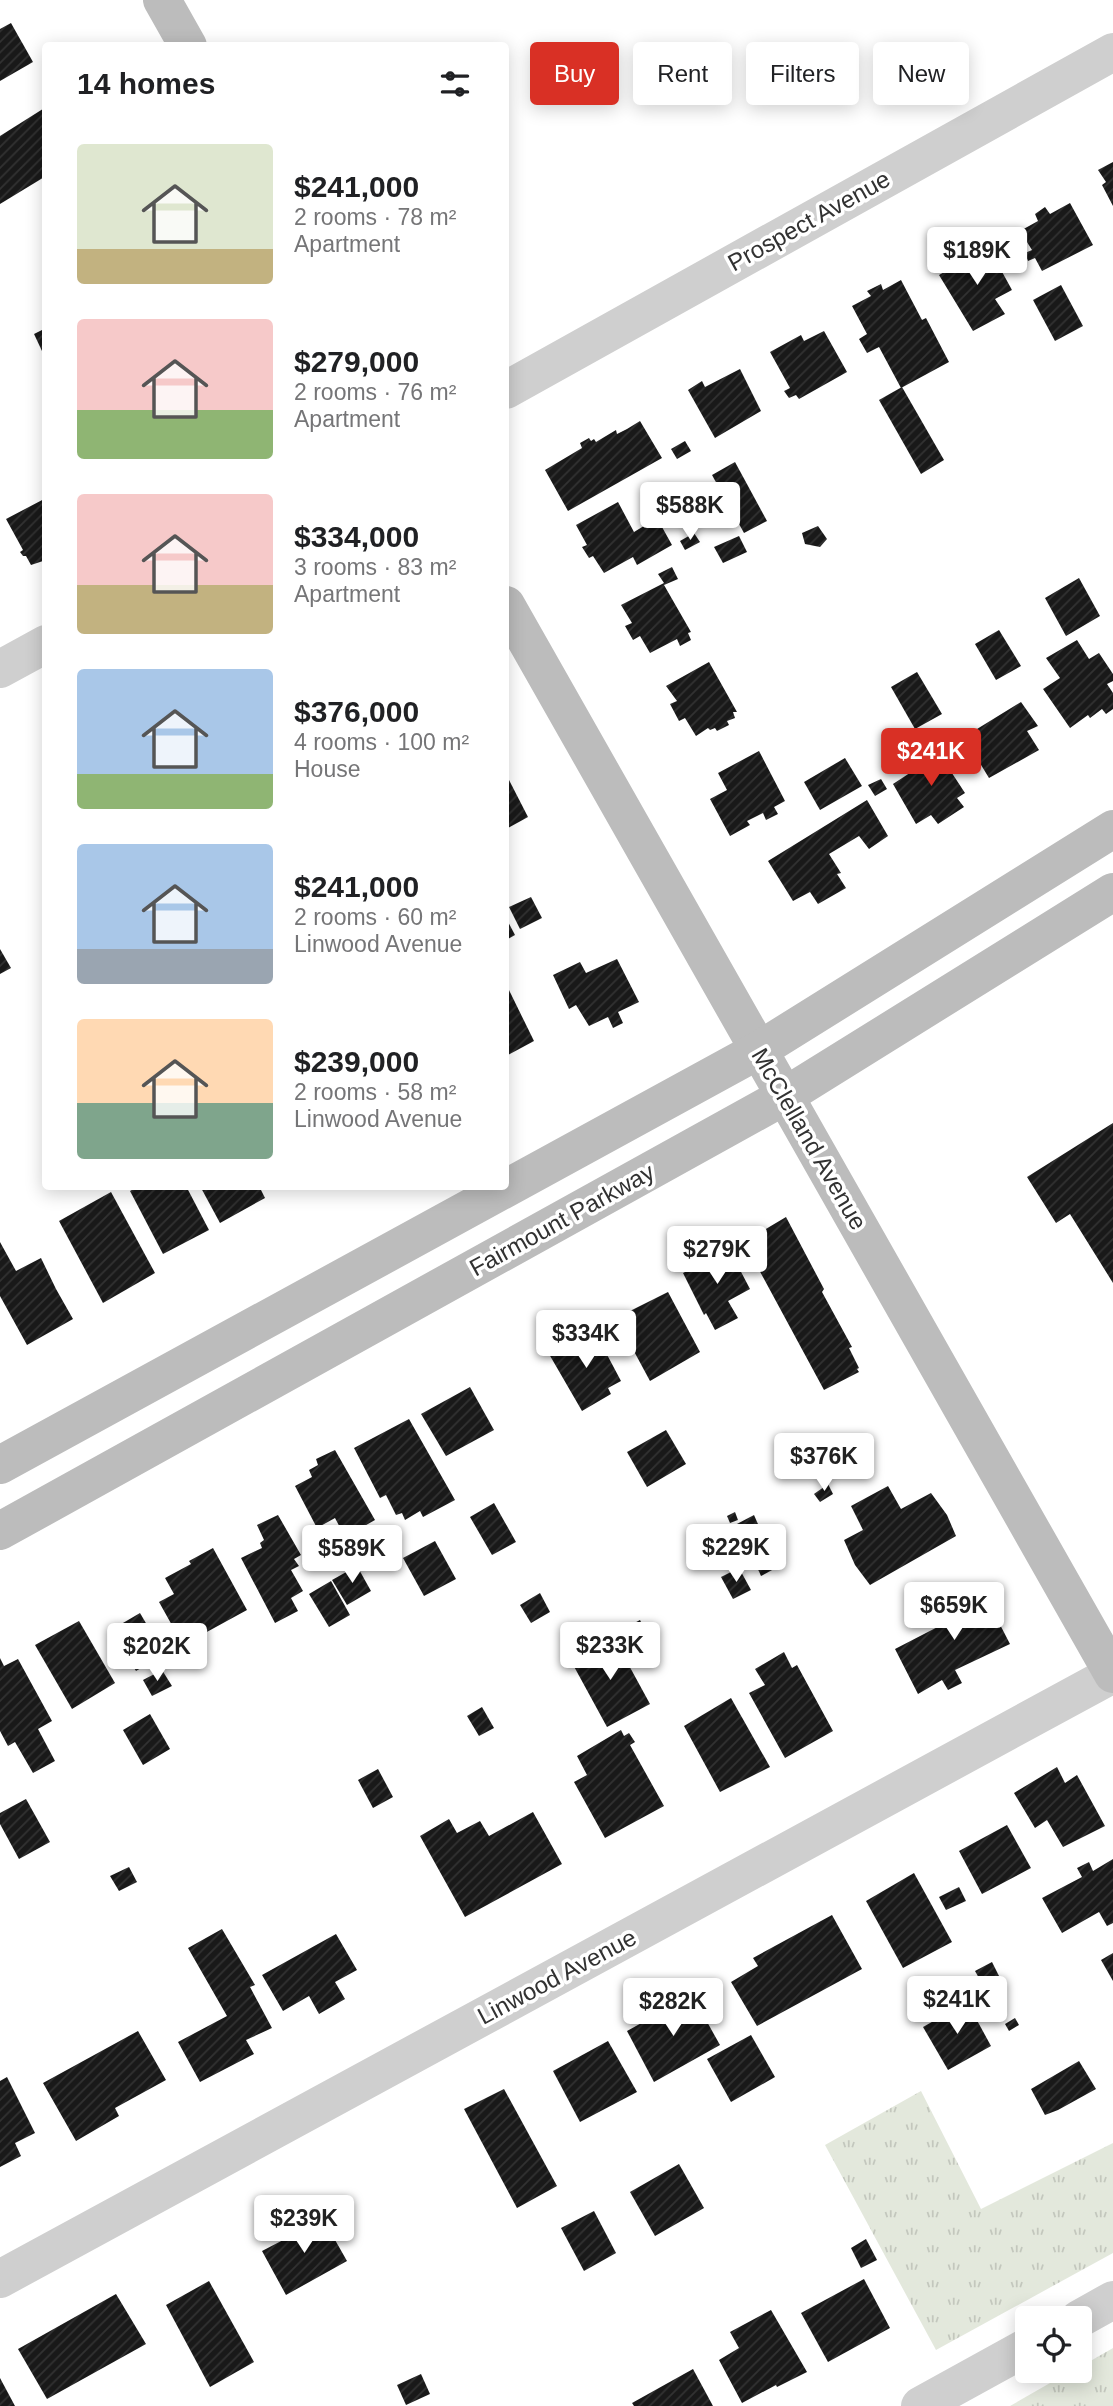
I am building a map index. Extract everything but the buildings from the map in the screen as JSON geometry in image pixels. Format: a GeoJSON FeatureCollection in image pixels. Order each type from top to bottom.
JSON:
{"type":"FeatureCollection","features":[{"type":"Feature","properties":{"kind":"street"},"geometry":{"type":"LineString","coordinates":[[162,0],[186,42]]}},
{"type":"Feature","properties":{"kind":"street","name":"Prospect Avenue"},"geometry":{"type":"LineString","coordinates":[[509,388],[1113,52]]}},
{"type":"Feature","properties":{"kind":"street","name":"McClelland Avenue"},"geometry":{"type":"LineString","coordinates":[[509,610],[1113,1674]]}},
{"type":"Feature","properties":{"kind":"street"},"geometry":{"type":"LineString","coordinates":[[0,669],[42,646]]}},
{"type":"Feature","properties":{"kind":"street"},"geometry":{"type":"LineString","coordinates":[[509,1187],[759,1051],[1113,829]]}},
{"type":"Feature","properties":{"kind":"street","name":"Fairmount Parkway"},"geometry":{"type":"LineString","coordinates":[[0,1531],[785,1096],[1113,892]]}},
{"type":"Feature","properties":{"kind":"street"},"geometry":{"type":"LineString","coordinates":[[0,1465],[504,1190]]}},
{"type":"Feature","properties":{"kind":"street","name":"Linwood Avenue"},"geometry":{"type":"LineString","coordinates":[[0,2279],[1113,1674]]}},
{"type":"Feature","properties":{"kind":"street"},"geometry":{"type":"LineString","coordinates":[[1092,2312],[1113,2300]]}},
{"type":"Feature","properties":{"kind":"street"},"geometry":{"type":"LineString","coordinates":[[920,2406],[1015,2354]]}},
{"type":"Feature","properties":{"kind":"green space"},"geometry":{"type":"Polygon","coordinates":[[[921,2091],[981,2209],[1113,2143],[1113,2253],[936,2350],[825,2145],[921,2091]]]}},
{"type":"Feature","properties":{"kind":"green space"},"geometry":{"type":"Polygon","coordinates":[[[1113,2348],[1113,2406],[1010,2406],[1050,2383],[1092,2383],[1092,2360],[1113,2348]]]}}]}
